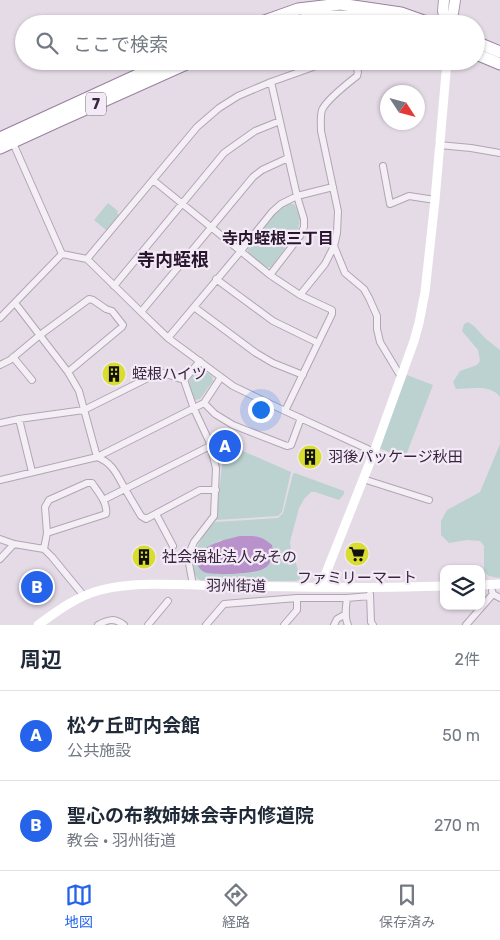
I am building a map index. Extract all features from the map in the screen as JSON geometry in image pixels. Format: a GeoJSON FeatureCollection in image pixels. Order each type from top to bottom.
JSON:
{"type":"FeatureCollection","features":[{"type":"Feature","properties":{"kind":"highway"},"geometry":{"type":"LineString","coordinates":[[281,15],[298,9],[340,4],[407,15]]}},
{"type":"Feature","properties":{"kind":"highway"},"geometry":{"type":"LineString","coordinates":[[485,46],[500,52]]}},
{"type":"Feature","properties":{"kind":"highway"},"geometry":{"type":"LineString","coordinates":[[485,58],[500,64]]}},
{"type":"Feature","properties":{"kind":"highway","name":"7"},"geometry":{"type":"LineString","coordinates":[[0,138],[148,70]]}},
{"type":"Feature","properties":{"kind":"highway","name":"7"},"geometry":{"type":"LineString","coordinates":[[0,148],[173,70]]}},
{"type":"Feature","properties":{"kind":"main road"},"geometry":{"type":"LineString","coordinates":[[444,0],[444,15]]}},
{"type":"Feature","properties":{"kind":"main road"},"geometry":{"type":"LineString","coordinates":[[453,15],[455,0]]}},
{"type":"Feature","properties":{"kind":"street"},"geometry":{"type":"LineString","coordinates":[[87,259],[196,127],[219,108],[238,96],[305,70]]}},
{"type":"Feature","properties":{"kind":"street"},"geometry":{"type":"LineString","coordinates":[[300,295],[325,264],[334,246],[337,233],[338,211],[321,131],[322,110],[329,101],[357,76],[357,70]]}},
{"type":"Feature","properties":{"kind":"street"},"geometry":{"type":"LineString","coordinates":[[323,587],[324,578],[374,452],[419,323],[425,292],[446,70]]}},
{"type":"Feature","properties":{"kind":"street"},"geometry":{"type":"LineString","coordinates":[[270,275],[300,236],[304,227],[304,219],[271,82]]}},
{"type":"Feature","properties":{"kind":"street"},"geometry":{"type":"LineString","coordinates":[[114,286],[224,153],[255,131],[280,121]]}},
{"type":"Feature","properties":{"kind":"street"},"geometry":{"type":"LineString","coordinates":[[13,143],[62,254]]}},
{"type":"Feature","properties":{"kind":"street"},"geometry":{"type":"LineString","coordinates":[[439,145],[500,153]]}},
{"type":"Feature","properties":{"kind":"street"},"geometry":{"type":"LineString","coordinates":[[141,312],[253,178],[262,170],[288,158]]}},
{"type":"Feature","properties":{"kind":"street"},"geometry":{"type":"LineString","coordinates":[[383,166],[390,204],[409,196],[434,200]]}},
{"type":"Feature","properties":{"kind":"street"},"geometry":{"type":"LineString","coordinates":[[154,180],[270,275],[300,295],[332,310],[332,314],[285,411]]}},
{"type":"Feature","properties":{"kind":"street"},"geometry":{"type":"LineString","coordinates":[[168,338],[272,212],[281,204],[297,196],[333,187]]}},
{"type":"Feature","properties":{"kind":"street"},"geometry":{"type":"LineString","coordinates":[[334,246],[345,273],[364,289],[369,298],[377,316],[380,342],[401,377]]}},
{"type":"Feature","properties":{"kind":"street"},"geometry":{"type":"LineString","coordinates":[[62,254],[87,259],[168,338],[233,386],[374,452]]}},
{"type":"Feature","properties":{"kind":"street"},"geometry":{"type":"LineString","coordinates":[[0,318],[62,254]]}},
{"type":"Feature","properties":{"kind":"street"},"geometry":{"type":"LineString","coordinates":[[216,279],[273,321],[318,343]]}},
{"type":"Feature","properties":{"kind":"street"},"geometry":{"type":"LineString","coordinates":[[0,365],[14,357],[89,299],[93,300],[112,311],[123,325],[68,372]]}},
{"type":"Feature","properties":{"kind":"street"},"geometry":{"type":"LineString","coordinates":[[15,303],[68,372],[79,391],[96,457]]}},
{"type":"Feature","properties":{"kind":"street"},"geometry":{"type":"LineString","coordinates":[[194,308],[256,353],[273,363],[303,375]]}},
{"type":"Feature","properties":{"kind":"street"},"geometry":{"type":"LineString","coordinates":[[14,357],[32,380]]}},
{"type":"Feature","properties":{"kind":"street"},"geometry":{"type":"LineString","coordinates":[[184,380],[200,361]]}},
{"type":"Feature","properties":{"kind":"street"},"geometry":{"type":"LineString","coordinates":[[0,423],[19,418],[84,410],[160,372],[184,380]]}},
{"type":"Feature","properties":{"kind":"street"},"geometry":{"type":"LineString","coordinates":[[0,480],[96,457],[204,403],[221,377]]}},
{"type":"Feature","properties":{"kind":"street"},"geometry":{"type":"LineString","coordinates":[[184,380],[194,409],[209,441],[216,468],[214,516],[199,536],[188,558],[193,585]]}},
{"type":"Feature","properties":{"kind":"street"},"geometry":{"type":"LineString","coordinates":[[204,403],[215,414],[233,424],[287,446],[290,444],[301,418]]}},
{"type":"Feature","properties":{"kind":"street"},"geometry":{"type":"LineString","coordinates":[[19,418],[32,472]]}},
{"type":"Feature","properties":{"kind":"street"},"geometry":{"type":"LineString","coordinates":[[103,500],[210,446]]}},
{"type":"Feature","properties":{"kind":"street"},"geometry":{"type":"LineString","coordinates":[[96,457],[112,466],[141,516],[146,519],[200,490],[216,490]]}},
{"type":"Feature","properties":{"kind":"street"},"geometry":{"type":"LineString","coordinates":[[363,479],[429,500]]}},
{"type":"Feature","properties":{"kind":"street"},"geometry":{"type":"LineString","coordinates":[[44,549],[47,533],[45,507],[49,500],[87,483],[92,483],[103,500],[107,510],[106,514],[47,533]]}},
{"type":"Feature","properties":{"kind":"street"},"geometry":{"type":"LineString","coordinates":[[156,514],[174,546]]}},
{"type":"Feature","properties":{"kind":"street"},"geometry":{"type":"LineString","coordinates":[[0,539],[14,544],[44,549],[84,596]]}},
{"type":"Feature","properties":{"kind":"street"},"geometry":{"type":"LineString","coordinates":[[0,559],[14,544]]}},
{"type":"Feature","properties":{"kind":"street","name":"羽州街道"},"geometry":{"type":"LineString","coordinates":[[38,625],[68,604],[98,590],[115,586],[323,587],[370,592],[440,586]]}},
{"type":"Feature","properties":{"kind":"street"},"geometry":{"type":"LineString","coordinates":[[466,625],[495,588],[500,598]]}},
{"type":"Feature","properties":{"kind":"street"},"geometry":{"type":"LineString","coordinates":[[206,625],[224,604],[297,598],[347,598],[370,592],[371,622],[373,625]]}},
{"type":"Feature","properties":{"kind":"street"},"geometry":{"type":"LineString","coordinates":[[284,625],[297,610],[297,598]]}},
{"type":"Feature","properties":{"kind":"street"},"geometry":{"type":"LineString","coordinates":[[347,598],[346,614],[348,625]]}},
{"type":"Feature","properties":{"kind":"street"},"geometry":{"type":"LineString","coordinates":[[148,625],[168,601]]}},
{"type":"Feature","properties":{"kind":"street"},"geometry":{"type":"LineString","coordinates":[[334,625],[337,619],[346,614]]}},
{"type":"Feature","properties":{"kind":"street"},"geometry":{"type":"LineString","coordinates":[[98,625],[113,619],[124,625]]}},
{"type":"Feature","properties":{"kind":"green space"},"geometry":{"type":"Polygon","coordinates":[[[108,203],[118,211],[119,215],[106,230],[94,220],[108,203]]]}},
{"type":"Feature","properties":{"kind":"green space"},"geometry":{"type":"Polygon","coordinates":[[[290,203],[295,205],[300,218],[298,231],[271,267],[265,268],[248,254],[248,249],[272,217],[290,203]]]}},
{"type":"Feature","properties":{"kind":"green space"},"geometry":{"type":"Polygon","coordinates":[[[468,322],[500,350],[500,397],[491,390],[486,389],[456,389],[453,382],[460,371],[477,365],[480,361],[478,350],[462,331],[464,324],[468,322]]]}},
{"type":"Feature","properties":{"kind":"green space"},"geometry":{"type":"Polygon","coordinates":[[[197,370],[203,370],[212,376],[213,381],[200,399],[195,400],[191,394],[189,381],[197,370]]]}},
{"type":"Feature","properties":{"kind":"green space"},"geometry":{"type":"Polygon","coordinates":[[[407,375],[433,385],[405,458],[379,448],[407,375]]]}},
{"type":"Feature","properties":{"kind":"green space"},"geometry":{"type":"Polygon","coordinates":[[[500,444],[500,578],[489,576],[485,573],[484,546],[480,541],[467,540],[449,543],[441,535],[441,521],[447,510],[480,492],[500,444]]]}},
{"type":"Feature","properties":{"kind":"green space"},"geometry":{"type":"Polygon","coordinates":[[[236,448],[291,472],[282,512],[278,516],[216,520],[223,456],[227,456],[236,448]]]}},
{"type":"Feature","properties":{"kind":"green space"},"geometry":{"type":"Polygon","coordinates":[[[295,473],[344,491],[339,500],[311,492],[299,508],[290,542],[300,579],[296,581],[201,581],[195,575],[193,560],[200,542],[210,527],[215,522],[278,518],[283,513],[293,474],[295,473]],[[221,540],[204,550],[210,573],[234,574],[255,572],[221,540]]]}},
{"type":"Feature","properties":{"kind":"shaded area"},"geometry":{"type":"Polygon","coordinates":[[[240,536],[258,537],[272,545],[272,559],[266,567],[258,571],[224,574],[204,572],[199,568],[198,558],[205,549],[216,543],[240,536]]]}},
{"type":"Feature","properties":{"kind":"place","name":"蛭根ハイツ"},"geometry":{"type":"Point","coordinates":[114,374]}},
{"type":"Feature","properties":{"kind":"place","name":"松ケ丘町内会館"},"geometry":{"type":"Point","coordinates":[225,446]}},
{"type":"Feature","properties":{"kind":"place","name":"羽後パッケージ秋田"},"geometry":{"type":"Point","coordinates":[310,457]}},
{"type":"Feature","properties":{"kind":"place","name":"ファミリーマート"},"geometry":{"type":"Point","coordinates":[357,554]}},
{"type":"Feature","properties":{"kind":"place","name":"社会福祉法人みその"},"geometry":{"type":"Point","coordinates":[144,557]}},
{"type":"Feature","properties":{"kind":"place","name":"聖心の布教姉妹会寺内修道院"},"geometry":{"type":"Point","coordinates":[37,587]}},
{"type":"Feature","properties":{"kind":"district","name":"寺内蛭根三丁目"},"geometry":{"type":"Point","coordinates":[278,238]}},
{"type":"Feature","properties":{"kind":"district","name":"寺内蛭根"},"geometry":{"type":"Point","coordinates":[173,260]}}]}
